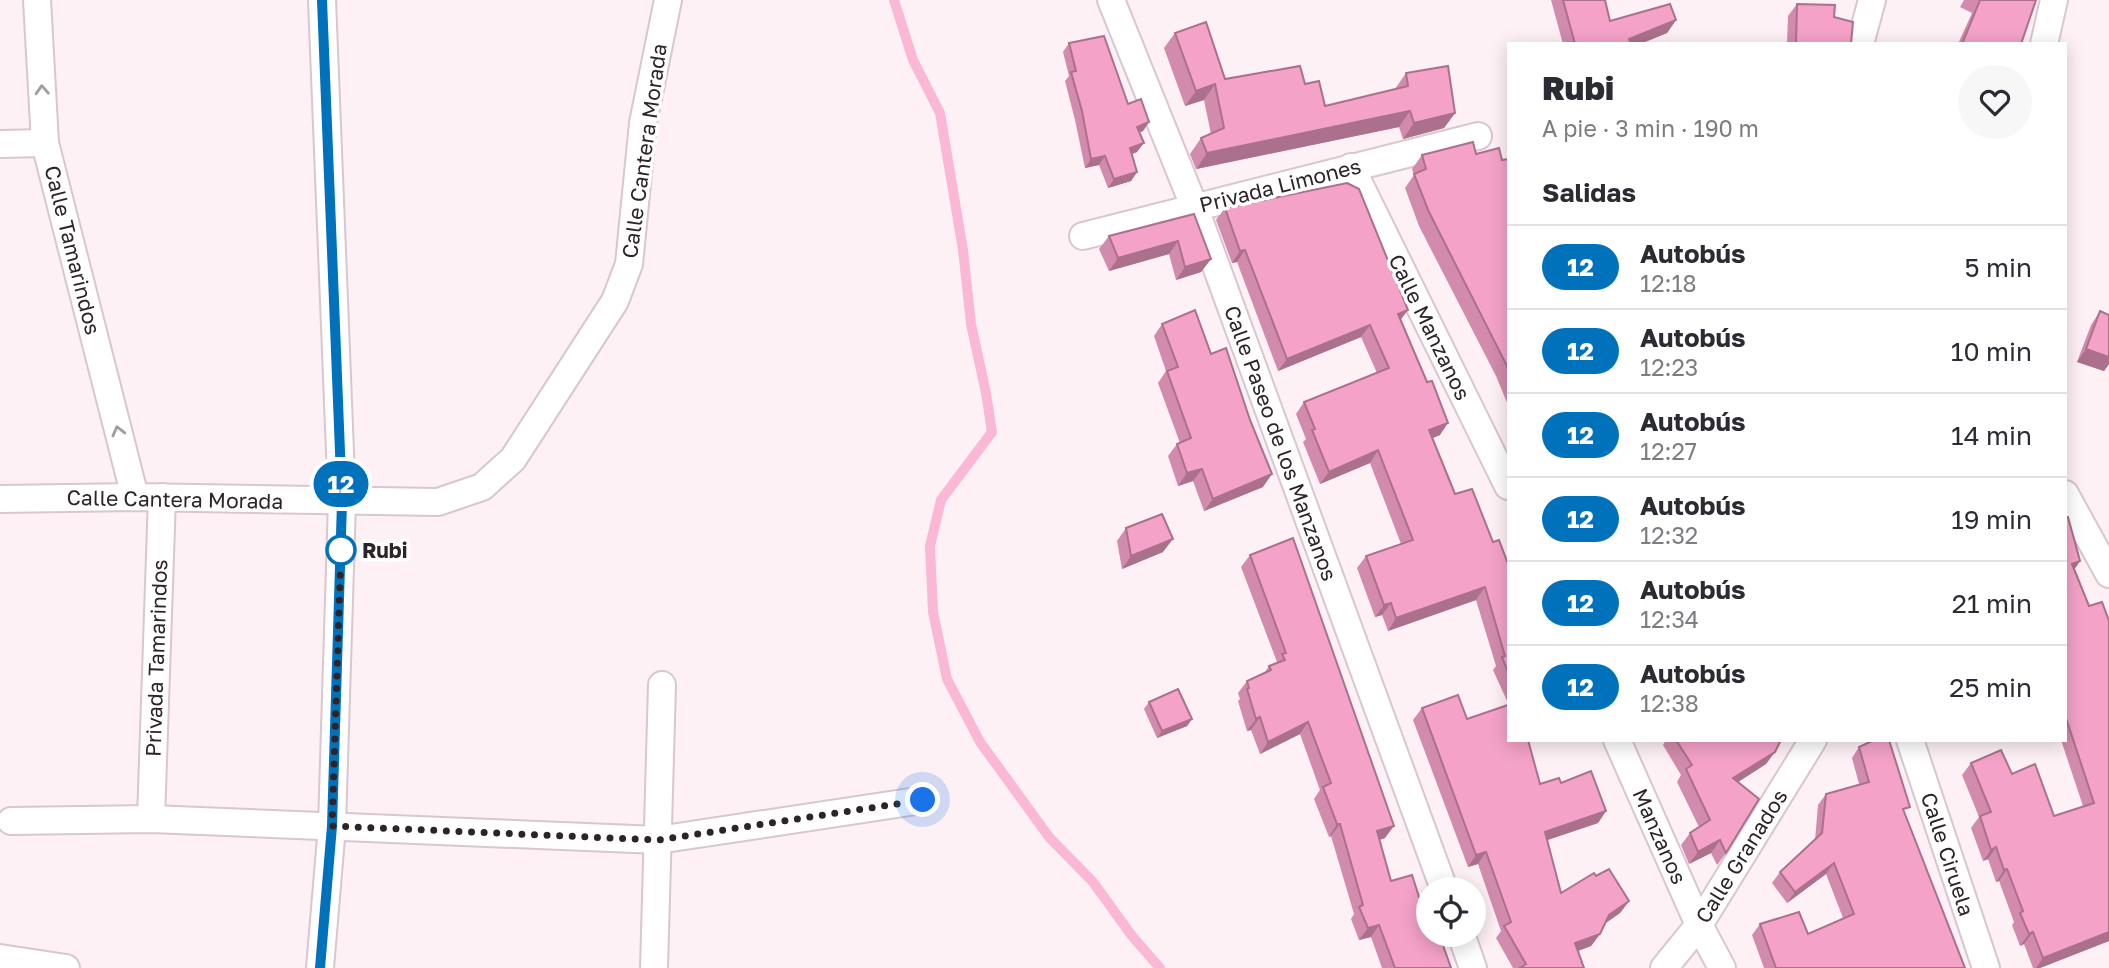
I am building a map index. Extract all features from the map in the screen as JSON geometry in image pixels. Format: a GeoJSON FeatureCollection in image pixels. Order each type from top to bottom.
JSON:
{"type":"FeatureCollection","features":[{"type":"Feature","properties":{"kind":"street","name":"Calle Tamarindos"},"geometry":{"type":"LineString","coordinates":[[37,0],[45,143],[135,497]]}},
{"type":"Feature","properties":{"kind":"street"},"geometry":{"type":"LineString","coordinates":[[320,968],[332,826],[342,502],[322,0]]}},
{"type":"Feature","properties":{"kind":"street","name":"Calle Cantera Morada"},"geometry":{"type":"LineString","coordinates":[[0,499],[162,497],[438,502],[482,487],[513,459],[615,301],[629,264],[643,123],[668,0]]}},
{"type":"Feature","properties":{"kind":"street","name":"Calle Paseo de los Manzanos"},"geometry":{"type":"LineString","coordinates":[[1111,0],[1194,206],[1440,877]]}},
{"type":"Feature","properties":{"kind":"street"},"geometry":{"type":"LineString","coordinates":[[1861,42],[1872,0]]}},
{"type":"Feature","properties":{"kind":"street"},"geometry":{"type":"LineString","coordinates":[[2044,42],[2054,0]]}},
{"type":"Feature","properties":{"kind":"street","name":"Privada Limones"},"geometry":{"type":"LineString","coordinates":[[1083,236],[1478,136]]}},
{"type":"Feature","properties":{"kind":"street"},"geometry":{"type":"LineString","coordinates":[[0,144],[45,143]]}},
{"type":"Feature","properties":{"kind":"street","name":"Calle Manzanos"},"geometry":{"type":"LineString","coordinates":[[1351,167],[1507,484]]}},
{"type":"Feature","properties":{"kind":"street","name":"Privada Tamarindos"},"geometry":{"type":"LineString","coordinates":[[151,818],[162,497]]}},
{"type":"Feature","properties":{"kind":"street"},"geometry":{"type":"LineString","coordinates":[[2067,498],[2109,574]]}},
{"type":"Feature","properties":{"kind":"street"},"geometry":{"type":"LineString","coordinates":[[656,967],[663,685]]}},
{"type":"Feature","properties":{"kind":"street","name":"Manzanos"},"geometry":{"type":"LineString","coordinates":[[1618,742],[1699,925],[1722,968]]}},
{"type":"Feature","properties":{"kind":"street","name":"Calle Granados"},"geometry":{"type":"LineString","coordinates":[[1664,968],[1699,925],[1812,742]]}},
{"type":"Feature","properties":{"kind":"street","name":"Calle Ciruela"},"geometry":{"type":"LineString","coordinates":[[1911,742],[1986,968]]}},
{"type":"Feature","properties":{"kind":"street"},"geometry":{"type":"LineString","coordinates":[[11,821],[151,818],[658,840],[923,800]]}},
{"type":"Feature","properties":{"kind":"street"},"geometry":{"type":"LineString","coordinates":[[1466,947],[1473,968]]}},
{"type":"Feature","properties":{"kind":"street"},"geometry":{"type":"LineString","coordinates":[[0,958],[66,968]]}},
{"type":"Feature","properties":{"kind":"building"},"geometry":{"type":"Polygon","coordinates":[[[1563,0],[1605,0],[1610,21],[1670,4],[1676,20],[1629,39],[1630,42],[1574,42],[1563,0]]]}},
{"type":"Feature","properties":{"kind":"building"},"geometry":{"type":"Polygon","coordinates":[[[1980,0],[2036,0],[2022,42],[1963,42],[1980,0]]]}},
{"type":"Feature","properties":{"kind":"building"},"geometry":{"type":"Polygon","coordinates":[[[1797,4],[1835,5],[1834,17],[1853,22],[1851,42],[1796,42],[1797,4]]]}},
{"type":"Feature","properties":{"kind":"building"},"geometry":{"type":"Polygon","coordinates":[[[1206,22],[1225,79],[1300,66],[1305,84],[1319,81],[1325,106],[1408,86],[1406,73],[1448,66],[1455,113],[1414,123],[1410,111],[1207,153],[1201,138],[1224,128],[1215,84],[1196,91],[1175,33],[1206,22]]]}},
{"type":"Feature","properties":{"kind":"building"},"geometry":{"type":"Polygon","coordinates":[[[1104,36],[1128,104],[1141,99],[1149,122],[1137,127],[1144,143],[1130,148],[1137,172],[1114,179],[1105,156],[1091,159],[1071,72],[1076,71],[1069,43],[1104,36]]]}},
{"type":"Feature","properties":{"kind":"building"},"geometry":{"type":"Polygon","coordinates":[[[1473,142],[1476,154],[1499,148],[1502,160],[1507,159],[1507,366],[1429,212],[1414,174],[1426,169],[1422,155],[1473,142]]]}},
{"type":"Feature","properties":{"kind":"building"},"geometry":{"type":"Polygon","coordinates":[[[1347,183],[1359,189],[1408,310],[1398,314],[1427,382],[1432,381],[1448,423],[1429,430],[1455,494],[1472,489],[1493,542],[1499,540],[1507,561],[1507,670],[1485,587],[1396,618],[1391,603],[1384,605],[1366,556],[1413,540],[1378,450],[1329,472],[1304,402],[1389,368],[1370,325],[1287,359],[1245,250],[1240,251],[1225,208],[1347,183]]]}},
{"type":"Feature","properties":{"kind":"building"},"geometry":{"type":"Polygon","coordinates":[[[1194,214],[1211,259],[1185,267],[1178,241],[1118,258],[1109,236],[1194,214]]]}},
{"type":"Feature","properties":{"kind":"building"},"geometry":{"type":"Polygon","coordinates":[[[1195,310],[1211,354],[1226,348],[1250,420],[1272,474],[1213,499],[1202,469],[1187,473],[1177,444],[1191,438],[1167,371],[1178,367],[1162,324],[1195,310]]]}},
{"type":"Feature","properties":{"kind":"building"},"geometry":{"type":"Polygon","coordinates":[[[2100,311],[2109,315],[2109,357],[2086,349],[2100,311]]]}},
{"type":"Feature","properties":{"kind":"building"},"geometry":{"type":"Polygon","coordinates":[[[1162,514],[1173,539],[1131,556],[1126,528],[1162,514]]]}},
{"type":"Feature","properties":{"kind":"building"},"geometry":{"type":"Polygon","coordinates":[[[2067,518],[2080,561],[2072,564],[2089,606],[2102,602],[2109,621],[2109,932],[2043,958],[2033,932],[2029,934],[2020,913],[2023,911],[2007,869],[2004,870],[1996,847],[1991,850],[1980,816],[1991,812],[1971,763],[2001,750],[2012,774],[2035,764],[2054,816],[2094,803],[2067,721],[2067,518]]]}},
{"type":"Feature","properties":{"kind":"building"},"geometry":{"type":"Polygon","coordinates":[[[1293,538],[1394,826],[1377,831],[1391,881],[1412,875],[1416,888],[1416,947],[1444,947],[1451,968],[1395,968],[1379,925],[1368,928],[1359,907],[1363,905],[1340,824],[1337,824],[1323,787],[1331,783],[1308,722],[1268,742],[1260,717],[1256,719],[1247,681],[1271,670],[1269,666],[1285,660],[1282,654],[1286,653],[1250,555],[1293,538]]]}},
{"type":"Feature","properties":{"kind":"building"},"geometry":{"type":"Polygon","coordinates":[[[1178,689],[1192,719],[1162,731],[1149,702],[1178,689]]]}},
{"type":"Feature","properties":{"kind":"building"},"geometry":{"type":"Polygon","coordinates":[[[1458,695],[1467,719],[1507,705],[1507,742],[1529,742],[1540,784],[1559,778],[1561,783],[1591,771],[1606,811],[1545,832],[1561,893],[1594,873],[1596,876],[1609,869],[1629,901],[1609,915],[1600,934],[1575,943],[1584,968],[1520,968],[1526,964],[1504,926],[1511,922],[1486,852],[1476,855],[1422,708],[1458,695]]]}},
{"type":"Feature","properties":{"kind":"building"},"geometry":{"type":"Polygon","coordinates":[[[1677,742],[1780,742],[1775,752],[1733,778],[1759,799],[1726,853],[1720,840],[1698,852],[1690,833],[1710,820],[1686,769],[1692,765],[1677,742]]]}},
{"type":"Feature","properties":{"kind":"building"},"geometry":{"type":"Polygon","coordinates":[[[1870,742],[1890,742],[1910,807],[1903,809],[1965,968],[1776,968],[1760,924],[1799,912],[1808,934],[1854,914],[1834,863],[1795,892],[1780,872],[1822,833],[1826,794],[1869,782],[1859,747],[1870,742]]]}},
{"type":"Feature","properties":{"kind":"waterway"},"geometry":{"type":"LineString","coordinates":[[894,0],[913,60],[940,113],[963,250],[971,324],[992,432],[941,500],[930,546],[933,612],[947,679],[980,742],[1049,837],[1093,882],[1132,936],[1160,968]]}},
{"type":"Feature","properties":{"kind":"bus line","name":"12"},"geometry":{"type":"LineString","coordinates":[[320,968],[332,826],[342,502],[322,0]]}},
{"type":"Feature","properties":{"kind":"place","name":"Rubi"},"geometry":{"type":"Point","coordinates":[341,550]}},
{"type":"Feature","properties":{"kind":"route"},"geometry":{"type":"LineString","coordinates":[[341,550],[332,826],[658,840],[923,800]]}}]}
